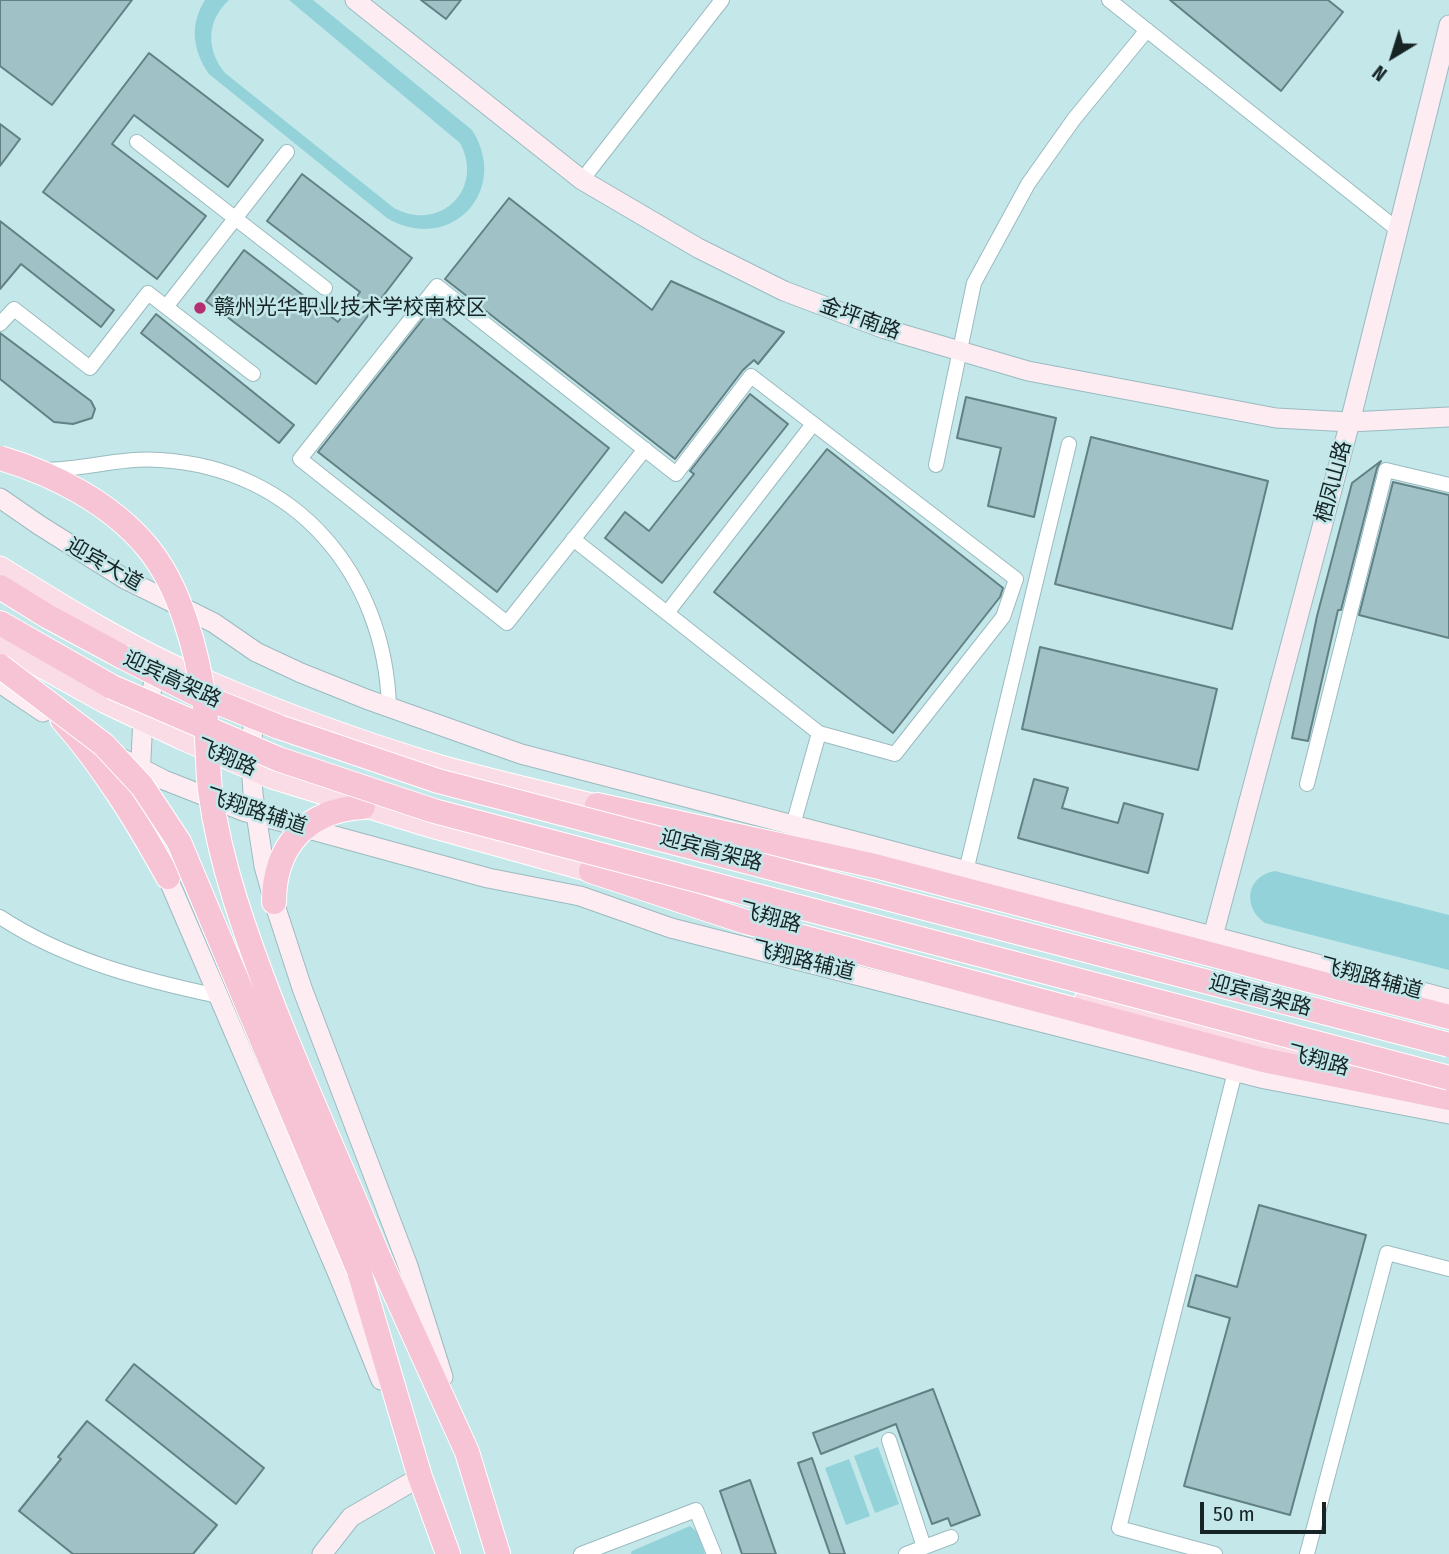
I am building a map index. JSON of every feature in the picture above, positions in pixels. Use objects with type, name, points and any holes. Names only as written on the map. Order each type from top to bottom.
[{"type":"highway","points":[[0,458],[67,485],[112,513],[149,548],[176,596],[193,643],[204,701],[210,789],[234,897],[369,1264],[420,1477],[448,1554]]},
{"type":"highway","name":"迎宾高架路","points":[[0,587],[47,617],[192,692],[279,727],[438,781],[1449,1045]]},
{"type":"highway","name":"迎宾高架路","points":[[0,623],[112,687],[188,721],[278,759],[434,811],[1449,1078]]},
{"type":"highway","points":[[0,656],[72,731],[122,798],[168,877]]},
{"type":"highway","points":[[0,666],[104,746],[142,786],[179,842],[369,1264],[467,1452],[498,1554]]},
{"type":"highway","points":[[597,805],[875,866],[1449,1017]]},
{"type":"highway","points":[[274,902],[276,873],[281,859],[288,846],[304,828],[334,811],[363,807]]},
{"type":"highway","points":[[591,872],[747,922],[1264,1060],[1449,1096]]},
{"type":"main road","points":[[0,567],[54,601],[204,680],[313,722],[441,766],[1449,1030]]},
{"type":"main road","name":"飞翔路","points":[[0,644],[104,702],[272,778],[363,807],[591,872],[1449,1096]]},
{"type":"street","name":"金坪南路","points":[[355,0],[582,180],[698,248],[785,291],[885,329],[1028,371],[1249,413],[1276,418],[1350,422],[1449,417]]},
{"type":"street","points":[[582,180],[722,0]]},
{"type":"street","points":[[1109,0],[1398,230]]},
{"type":"street","name":"栖凤山路","points":[[1213,936],[1350,422],[1449,26]]},
{"type":"street","points":[[936,465],[974,283],[1028,184],[1074,119],[1147,30]]},
{"type":"street","points":[[137,142],[325,288]]},
{"type":"street","points":[[166,307],[287,152]]},
{"type":"street","points":[[573,540],[819,733],[895,754],[1003,617],[1016,579],[751,376],[676,474],[645,449],[437,286],[300,459],[507,623],[645,449]]},
{"type":"street","points":[[0,324],[14,309],[90,368],[148,293],[253,374]]},
{"type":"street","points":[[667,613],[813,424]]},
{"type":"street","points":[[966,871],[1069,444]]},
{"type":"street","points":[[0,468],[58,470],[110,462],[160,460],[210,468],[257,486],[317,530],[341,558],[361,589],[379,634],[388,682],[389,707]]},
{"type":"street","points":[[1307,784],[1386,470],[1449,485]]},
{"type":"street","name":"迎宾大道","points":[[0,498],[125,579],[214,623]]},
{"type":"street","name":"飞翔路辅道","points":[[214,623],[256,652],[301,673],[522,754],[1449,999]]},
{"type":"street","points":[[161,659],[153,678],[143,720],[139,768],[149,832],[338,1274],[420,1477],[351,1517],[322,1554]]},
{"type":"street","points":[[0,683],[72,731],[139,768]]},
{"type":"street","points":[[254,699],[252,769],[256,814],[264,866],[274,902],[302,988],[408,1266],[467,1452]]},
{"type":"street","points":[[793,825],[819,733]]},
{"type":"street","name":"飞翔路辅道","points":[[139,768],[256,814],[488,878],[580,897],[671,928],[1235,1072],[1449,1114]]},
{"type":"street","points":[[0,917],[45,943],[87,960],[130,975],[218,996]]},
{"type":"street","points":[[1214,1554],[1119,1528],[1235,1072]]},
{"type":"street","points":[[1307,1554],[1387,1253],[1449,1269]]},
{"type":"street","points":[[889,1440],[924,1547]]},
{"type":"street","points":[[581,1554],[610,1549],[696,1510],[714,1554]]},
{"type":"street","points":[[906,1554],[951,1537]]},
{"type":"shaded area","points":[[205,0],[229,0],[216,17],[211,36],[214,55],[225,73],[394,208],[411,214],[427,215],[442,211],[454,202],[467,176],[466,160],[460,143],[289,0],[313,0],[472,130],[482,153],[484,175],[479,194],[468,211],[452,223],[432,228],[410,227],[387,218],[209,74],[199,56],[195,38],[197,19]]},
{"type":"shaded area","points":[[1275,871],[1449,915],[1449,970],[1265,923],[1253,909],[1250,893],[1258,879]]},
{"type":"shaded area","points":[[878,1447],[899,1504],[875,1513],[854,1456]]},
{"type":"shaded area","points":[[849,1459],[870,1516],[846,1525],[825,1468]]},
{"type":"shaded area","points":[[690,1526],[697,1532],[705,1554],[631,1554],[632,1551]]},
{"type":"building","points":[[0,0],[132,0],[52,105],[0,66]]},
{"type":"building","points":[[421,0],[461,0],[446,19]]},
{"type":"building","points":[[1170,0],[1328,0],[1343,12],[1281,91]]},
{"type":"building","points":[[149,53],[263,140],[228,187],[134,115],[112,144],[206,216],[157,279],[43,192]]},
{"type":"building","points":[[0,124],[20,139],[0,166]]},
{"type":"building","points":[[302,174],[412,258],[316,384],[206,301],[244,250],[338,322],[360,292],[267,221]]},
{"type":"building","points":[[509,198],[652,310],[671,281],[784,332],[758,364],[754,360],[743,370],[675,459],[445,279]]},
{"type":"building","points":[[0,221],[114,310],[101,327],[21,264],[0,289]]},
{"type":"building","points":[[431,309],[609,448],[497,592],[318,452]]},
{"type":"building","points":[[156,314],[294,425],[279,443],[141,333]]},
{"type":"building","points":[[0,333],[91,401],[95,409],[92,418],[73,424],[54,422],[0,379]]},
{"type":"building","points":[[750,394],[788,424],[662,583],[605,538],[625,512],[649,531],[694,474],[690,471]]},
{"type":"building","points":[[966,397],[1056,418],[1034,517],[988,506],[1001,448],[957,438]]},
{"type":"building","points":[[1091,437],[1268,481],[1232,629],[1055,584]]},
{"type":"building","points":[[827,449],[1003,588],[1000,597],[893,733],[714,592]]},
{"type":"building","points":[[1381,461],[1341,610],[1338,610],[1308,741],[1292,738],[1317,616],[1352,483]]},
{"type":"building","points":[[1393,482],[1449,495],[1449,638],[1359,615]]},
{"type":"building","points":[[1040,647],[1217,689],[1198,770],[1022,729]]},
{"type":"building","points":[[1034,779],[1068,788],[1062,808],[1118,823],[1124,803],[1163,814],[1148,873],[1018,838]]},
{"type":"building","points":[[1259,1205],[1366,1235],[1290,1515],[1184,1486],[1230,1318],[1188,1306],[1196,1275],[1237,1287]]},
{"type":"building","points":[[134,1364],[264,1468],[236,1504],[106,1400]]},
{"type":"building","points":[[933,1389],[980,1515],[951,1526],[948,1518],[932,1524],[896,1424],[821,1454],[813,1433]]},
{"type":"building","points":[[87,1421],[217,1525],[193,1554],[73,1554],[19,1511],[61,1459],[58,1457]]},
{"type":"building","points":[[812,1458],[845,1554],[830,1554],[798,1463]]},
{"type":"building","points":[[750,1480],[776,1554],[742,1554],[720,1491]]},
{"type":"place","name":"赣州光华职业技术学校南校区","points":[[200,308]]}]
